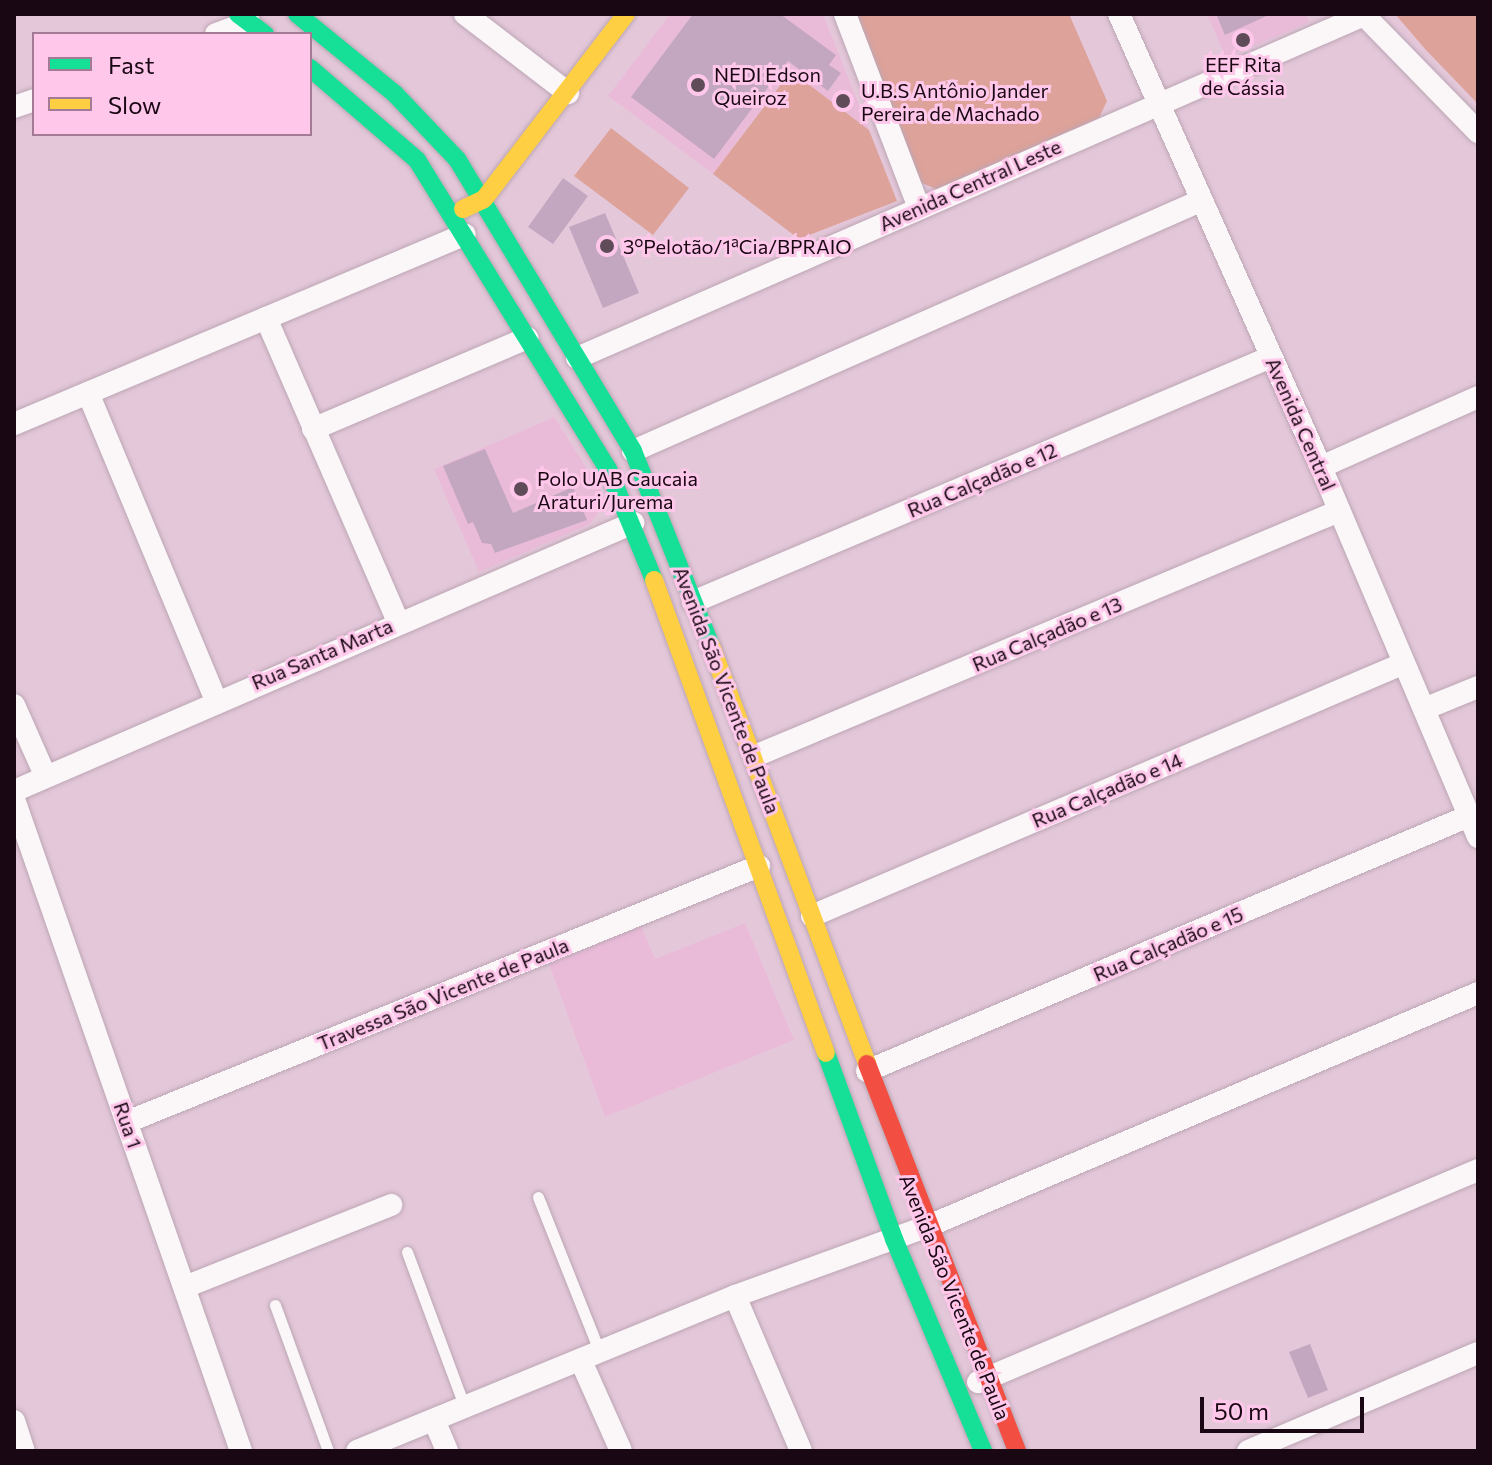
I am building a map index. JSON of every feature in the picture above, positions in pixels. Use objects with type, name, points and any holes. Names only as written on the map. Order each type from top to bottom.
[{"type":"main road","points":[[460,224],[484,199],[568,93],[626,14]]},
{"type":"main road","name":"Avenida São Vicente de Paula","points":[[307,17],[432,129],[484,199],[633,451],[755,756],[926,1227],[990,1378],[1017,1451]]},
{"type":"main road","name":"Avenida São Vicente de Paula","points":[[312,70],[385,128],[417,160],[460,224],[608,469],[633,523],[894,1239],[983,1451]]},
{"type":"street","points":[[465,14],[568,93]]},
{"type":"street","points":[[845,14],[919,208]]},
{"type":"street","name":"Avenida Central","points":[[1119,14],[1321,467],[1473,826]]},
{"type":"street","points":[[1363,15],[1478,132]]},
{"type":"street","name":"Avenida Central Leste","points":[[577,358],[1363,15]]},
{"type":"street","points":[[222,32],[251,23]]},
{"type":"street","points":[[633,451],[1200,201]]},
{"type":"street","points":[[14,424],[266,318],[460,224]]},
{"type":"street","points":[[266,318],[398,621]]},
{"type":"street","points":[[313,429],[527,338]]},
{"type":"street","name":"Rua Calçadão e 12","points":[[693,602],[1271,357]]},
{"type":"street","points":[[88,393],[216,700]]},
{"type":"street","points":[[1321,467],[1478,397]]},
{"type":"street","name":"Rua Calçadão e 13","points":[[755,756],[1339,511]]},
{"type":"street","name":"Rua Santa Marta","points":[[14,791],[398,621],[633,523]]},
{"type":"street","name":"Rua Calçadão e 14","points":[[812,916],[1402,664]]},
{"type":"street","points":[[1424,709],[1478,687]]},
{"type":"street","points":[[14,705],[45,775]]},
{"type":"street","name":"Rua 1","points":[[14,799],[241,1451]]},
{"type":"street","name":"Rua Calçadão e 15","points":[[867,1071],[1473,826]]},
{"type":"street","name":"Travessa São Vicente de Paula","points":[[127,1122],[759,866]]},
{"type":"street","points":[[357,1451],[735,1296],[926,1227],[1478,993]]},
{"type":"street","points":[[959,1391],[1478,1170]]},
{"type":"street","points":[[185,1287],[391,1205]]},
{"type":"street","points":[[735,1296],[801,1451]]},
{"type":"street","points":[[1248,1451],[1478,1353]]},
{"type":"street","points":[[590,1357],[621,1451]]},
{"type":"street","points":[[434,1420],[447,1451]]},
{"type":"street","points":[[14,1421],[24,1451]]},
{"type":"lane","points":[[538,1197],[590,1357]]},
{"type":"lane","points":[[407,1252],[465,1408]]},
{"type":"lane","points":[[275,1305],[328,1451]]},
{"type":"shaded area","name":"NEDI Edson Queiroz","points":[[670,14],[823,14],[869,130],[790,71],[713,174],[608,96]]},
{"type":"shaded area","points":[[856,14],[1069,14],[1107,101],[1099,118],[938,190],[920,182]]},
{"type":"shaded area","name":"EEF Rita de Cássia","points":[[1207,14],[1305,14],[1309,22],[1226,58]]},
{"type":"shaded area","points":[[1395,14],[1478,14],[1478,104],[1426,50]]},
{"type":"shaded area","points":[[791,71],[869,130],[897,201],[799,239],[713,174]]},
{"type":"shaded area","points":[[611,128],[689,188],[653,235],[574,176]]},
{"type":"shaded area","name":"Polo UAB Caucaia Araturi/Jurema","points":[[554,417],[607,500],[590,524],[479,572],[434,469]]},
{"type":"shaded area","points":[[745,923],[794,1040],[605,1117],[549,964],[641,926],[655,959]]},
{"type":"building","name":"NEDI Edson Queiroz","points":[[693,14],[780,14],[836,55],[829,65],[841,73],[828,91],[788,61],[714,159],[631,97]]},
{"type":"building","points":[[1216,14],[1271,14],[1225,35]]},
{"type":"building","points":[[563,178],[588,196],[553,244],[528,227]]},
{"type":"building","points":[[605,213],[639,293],[603,308],[569,227]]},
{"type":"building","points":[[485,449],[513,513],[573,487],[587,520],[495,553],[491,544],[482,543],[473,522],[468,524],[443,466]]},
{"type":"building","points":[[1310,1344],[1328,1390],[1308,1398],[1289,1352]]},
{"type":"traffic: fast","points":[[238,14],[262,32]]},
{"type":"traffic: fast","points":[[297,14],[395,94],[457,159],[633,451],[711,646]]},
{"type":"traffic: fast","points":[[312,70],[417,160],[608,469],[654,580]]},
{"type":"traffic: fast","points":[[826,1053],[894,1239],[983,1451]]},
{"type":"traffic: slow","points":[[463,209],[484,199],[626,14]]},
{"type":"traffic: slow","points":[[654,580],[826,1053]]},
{"type":"traffic: slow","points":[[711,646],[867,1064]]},
{"type":"traffic: jam","points":[[867,1064],[1017,1451]]},
{"type":"place","name":"EEF Rita de Cássia","points":[[1243,40]]},
{"type":"place","name":"NEDI Edson Queiroz","points":[[698,85]]},
{"type":"place","name":"U.B.S Antônio Jander Pereira de Machado","points":[[843,101]]},
{"type":"place","name":"3ºPelotão/1ªCia/BPRAIO","points":[[607,246]]},
{"type":"place","name":"Polo UAB Caucaia Araturi/Jurema","points":[[521,489]]}]
